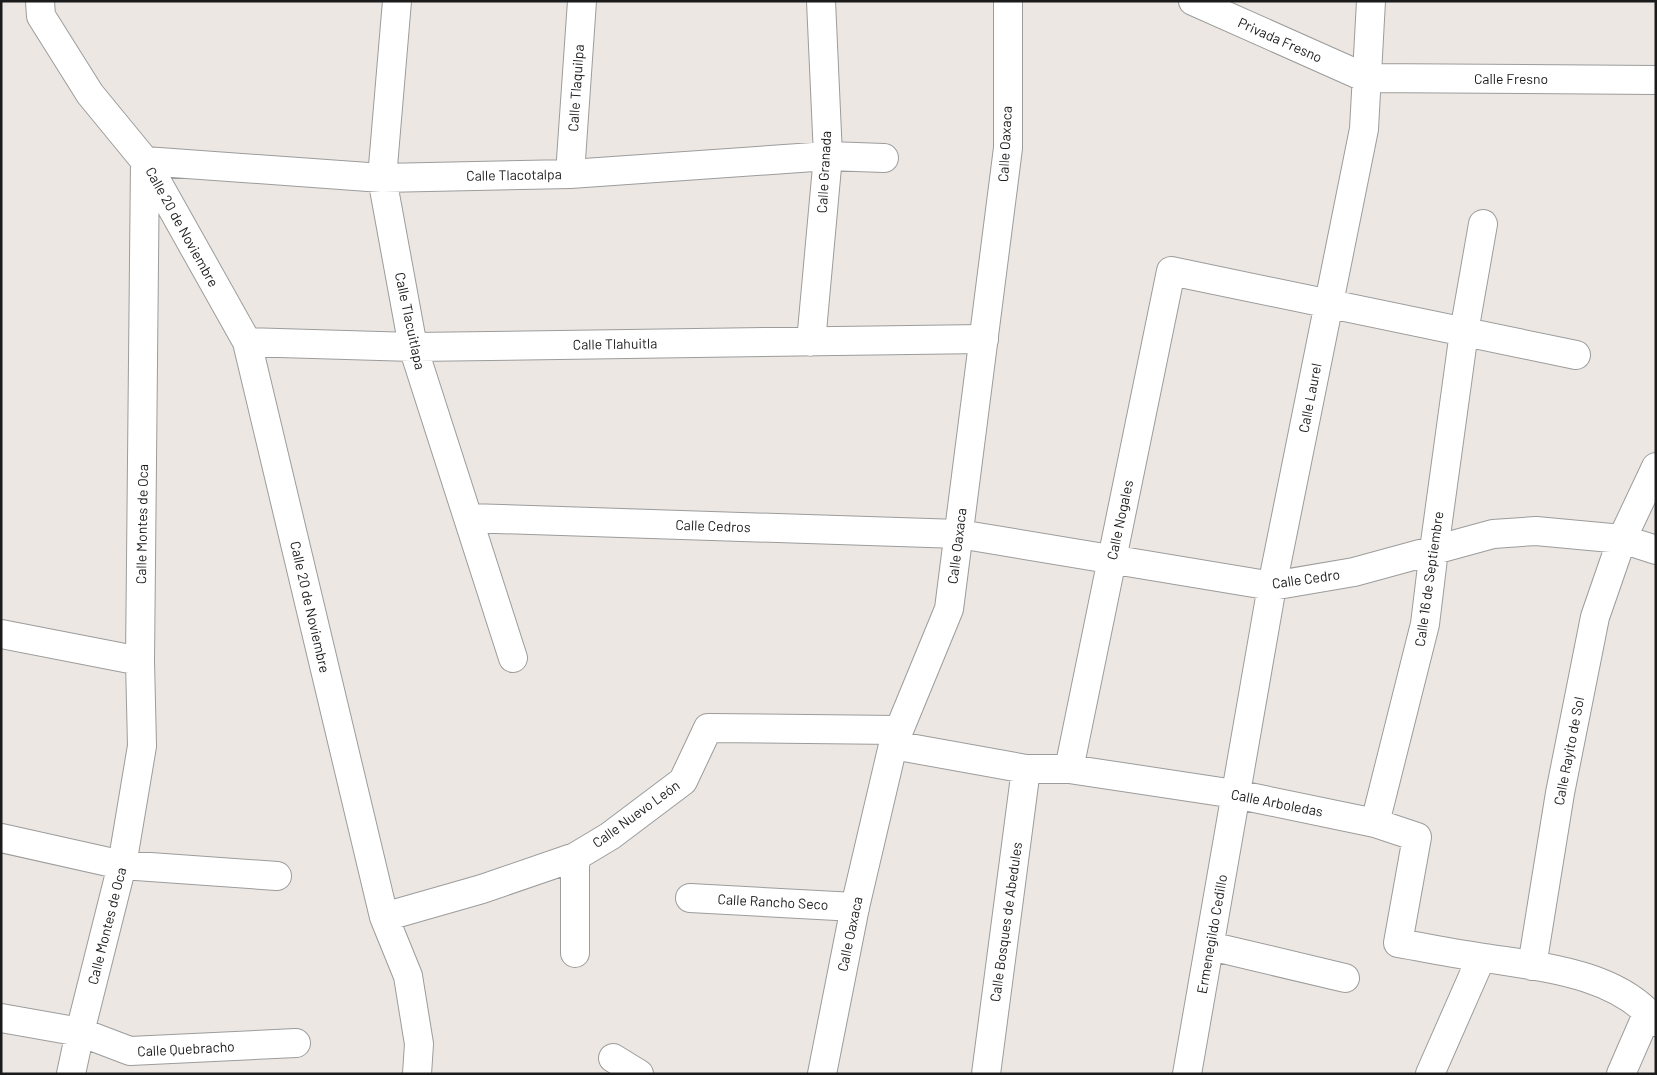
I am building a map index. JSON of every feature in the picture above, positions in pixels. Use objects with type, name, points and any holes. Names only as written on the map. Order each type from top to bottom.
[{"type":"street","points":[[40,1],[41,16],[90,94],[145,161]]},
{"type":"street","name":"Calle Tlacuitlapa","points":[[397,1],[382,178],[413,347],[513,658]]},
{"type":"street","name":"Calle Tlaquilpa","points":[[570,174],[582,1]]},
{"type":"street","name":"Calle Granada","points":[[811,342],[828,156],[821,1]]},
{"type":"street","name":"Calle Oaxaca","points":[[822,1074],[855,907],[895,737],[949,609],[1008,148],[1008,1]]},
{"type":"street","name":"Privada Fresno","points":[[1193,1],[1366,78]]},
{"type":"street","name":"Calle Laurel","points":[[1235,794],[1272,586],[1364,129],[1372,1]]},
{"type":"street","name":"Calle Fresno","points":[[1366,78],[1656,80]]},
{"type":"street","name":"Calle Tlacotalpa","points":[[145,161],[382,178],[570,174],[828,156],[884,158]]},
{"type":"street","name":"Calle 20 de Noviembre","points":[[145,161],[247,342],[384,917],[408,976],[418,1044],[417,1074]]},
{"type":"street","name":"Calle Montes de Oca","points":[[71,1074],[122,865],[142,746],[140,661],[145,161]]},
{"type":"street","name":"Calle 16 de Septiembre","points":[[1375,823],[1425,624],[1464,332],[1483,224]]},
{"type":"street","name":"Calle Nogales","points":[[1069,770],[1171,271],[1329,304]]},
{"type":"street","points":[[1329,304],[1576,355]]},
{"type":"street","name":"Calle Tlahuitla","points":[[247,342],[413,347],[984,339]]},
{"type":"street","name":"Calle Rayito de Sol","points":[[1532,966],[1560,792],[1595,617],[1622,539],[1656,467]]},
{"type":"street","name":"Calle Cedros","points":[[468,518],[959,534]]},
{"type":"street","name":"Calle Cedro","points":[[959,534],[1272,586],[1354,572],[1494,534],[1536,531],[1622,539],[1656,550]]},
{"type":"street","points":[[1,634],[140,661]]},
{"type":"street","name":"Calle Nuevo León","points":[[384,917],[482,889],[575,857],[610,836],[683,781],[708,728],[895,737]]},
{"type":"street","name":"Calle Arboledas","points":[[895,737],[1026,770],[1069,770],[1235,794],[1375,823],[1417,837],[1398,943],[1532,966]]},
{"type":"street","name":"Calle Bosques de Abedules","points":[[986,1074],[1026,770]]},
{"type":"street","name":"Ermenegildo Cedillo","points":[[1187,1074],[1235,794]]},
{"type":"street","points":[[1,838],[122,865],[277,876]]},
{"type":"street","points":[[575,857],[575,953]]},
{"type":"street","name":"Calle Rancho Seco","points":[[690,898],[855,907]]},
{"type":"street","points":[[1210,946],[1345,978]]},
{"type":"street","points":[[1430,1074],[1481,958]]},
{"type":"street","points":[[1532,966],[1576,975],[1617,990],[1652,1017],[1621,1074]]},
{"type":"street","name":"Calle Quebracho","points":[[1,1018],[80,1032],[130,1051],[296,1044]]},
{"type":"street","points":[[613,1058],[639,1074]]}]
